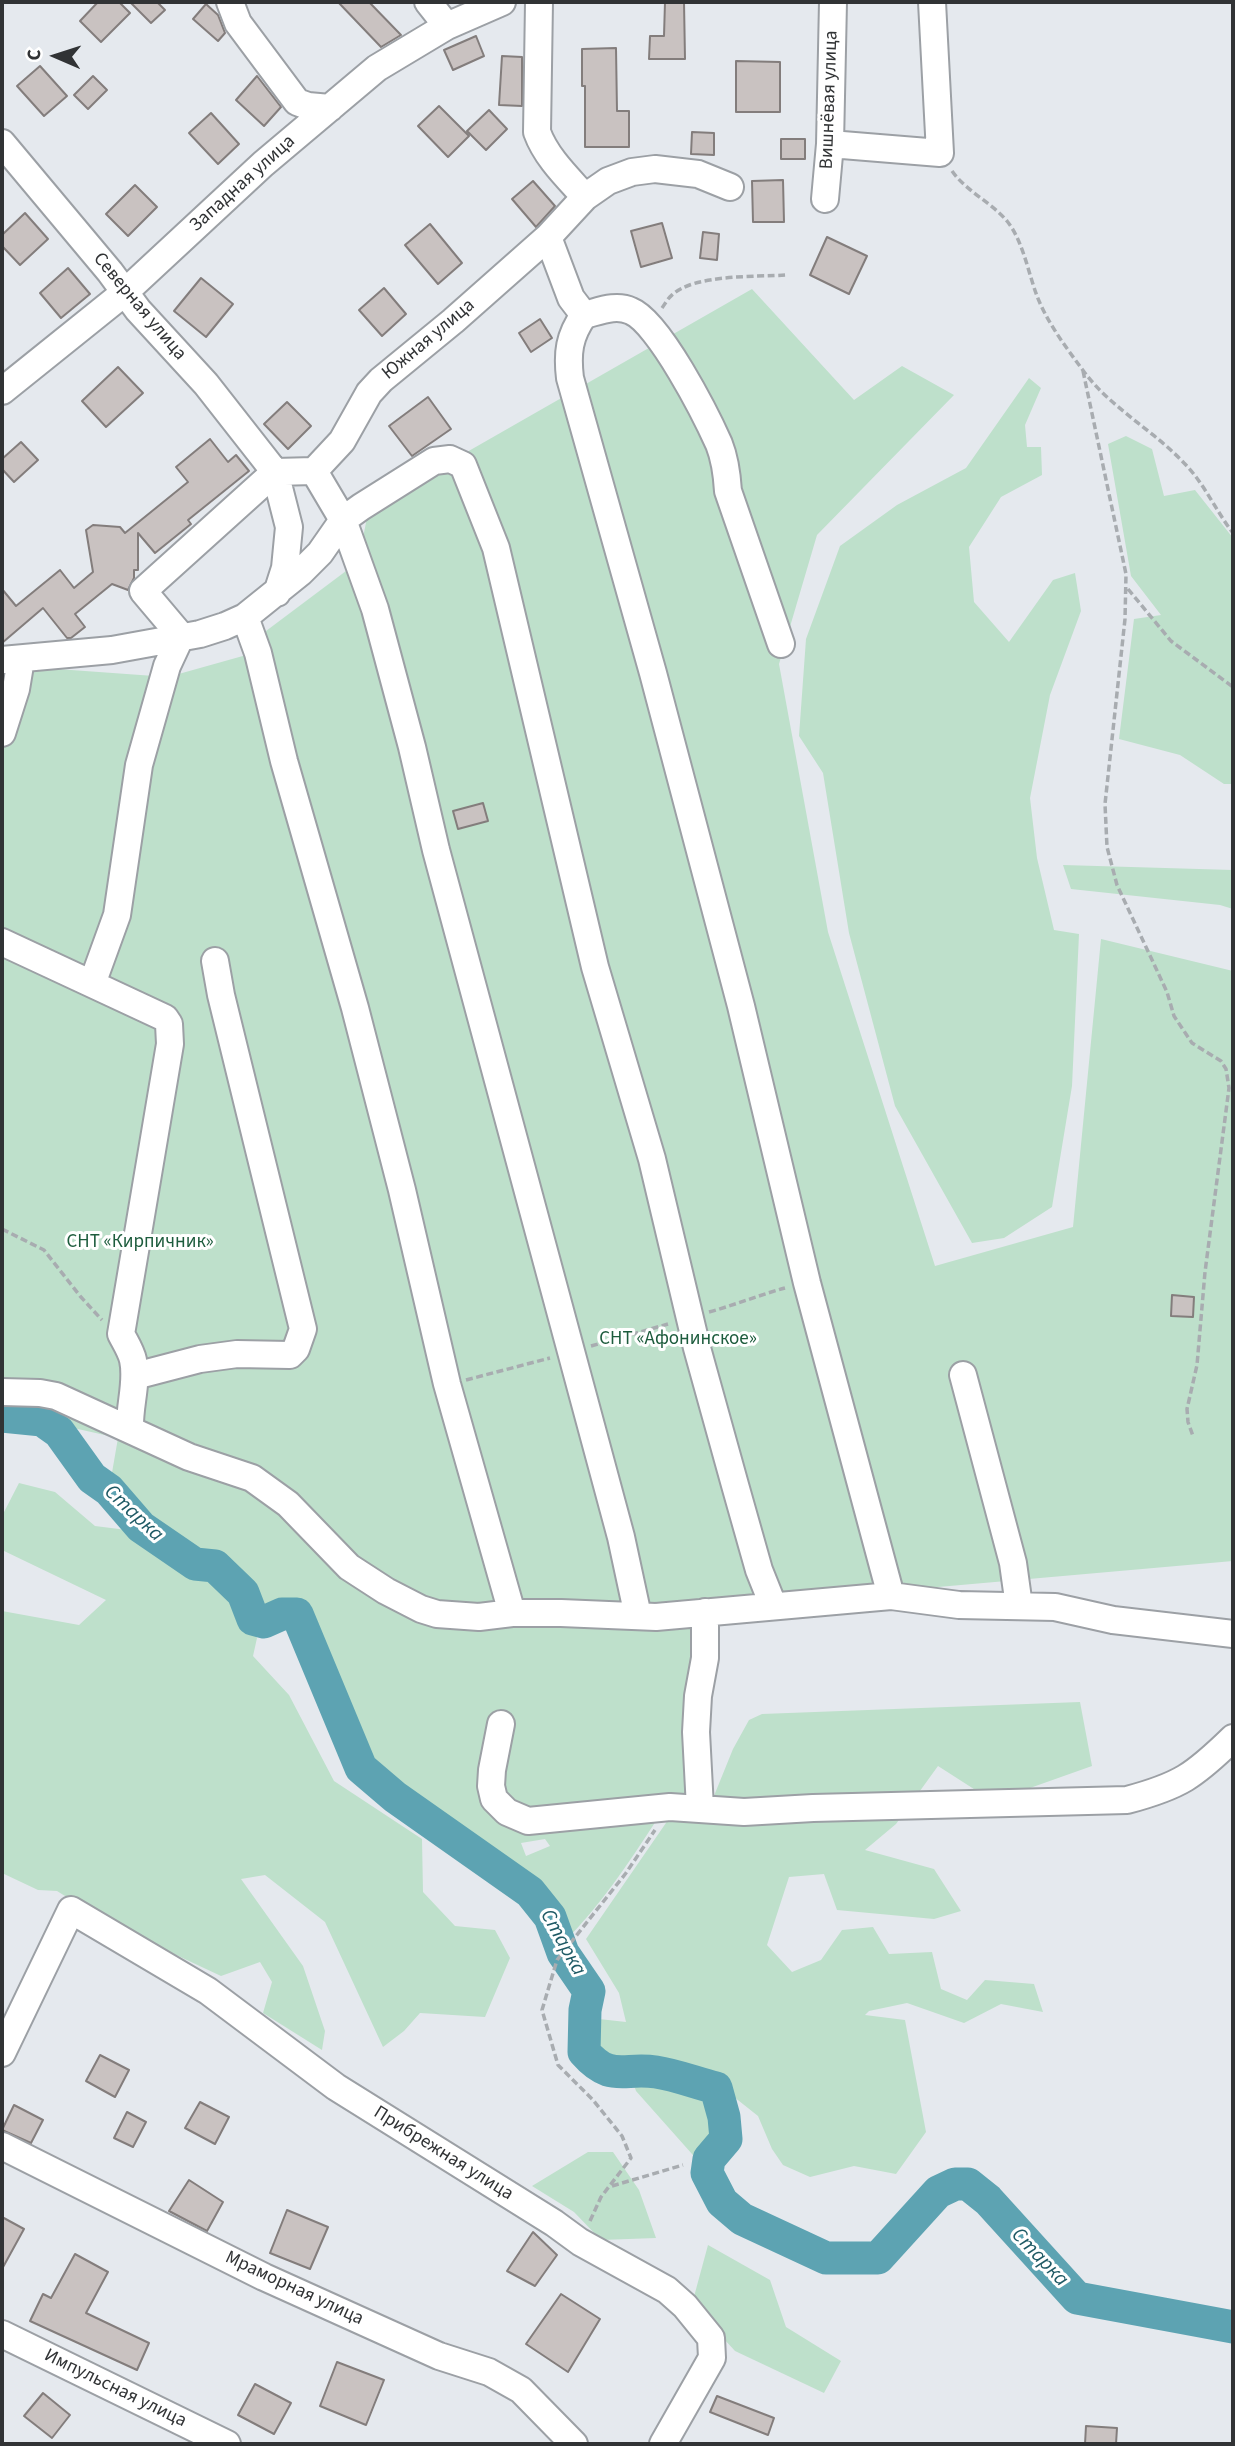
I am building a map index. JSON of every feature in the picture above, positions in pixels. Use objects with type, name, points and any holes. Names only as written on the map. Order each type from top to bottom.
[{"type":"street","points":[[230,2],[238,23],[297,102],[330,108]]},
{"type":"street","points":[[428,2],[447,26]]},
{"type":"street","name":"Западная улица","points":[[2,391],[124,293],[263,164],[377,68],[447,26],[502,2]]},
{"type":"street","points":[[539,2],[537,132],[541,144],[585,197]]},
{"type":"street","name":"Вишнёвая улица","points":[[825,199],[830,144],[833,2]]},
{"type":"street","points":[[830,144],[940,153],[932,2]]},
{"type":"street","name":"Северная улица","points":[[2,143],[110,272],[124,293],[206,384],[275,472]]},
{"type":"street","name":"Южная улица","points":[[314,471],[342,441],[369,393],[381,380],[548,237],[585,197],[608,181],[632,172],[655,169],[698,174],[730,187]]},
{"type":"street","points":[[548,237],[571,298],[584,315]]},
{"type":"street","points":[[781,645],[728,491],[727,472],[719,445],[684,376],[641,317],[621,308],[609,308],[584,315],[574,330],[569,346],[570,378],[741,1006],[807,1283],[891,1596]]},
{"type":"street","points":[[2,733],[16,689],[11,660],[112,650],[212,630],[245,617],[320,553],[343,520],[434,461],[450,459],[463,465],[496,548],[596,967],[652,1159],[690,1318],[756,1558],[773,1605]]},
{"type":"street","points":[[181,636],[144,591],[275,472],[314,471],[343,520],[375,609],[436,850],[621,1536],[638,1616]]},
{"type":"street","points":[[275,472],[289,527],[285,568],[276,593]]},
{"type":"street","points":[[245,617],[258,653],[284,761],[355,1007],[402,1190],[447,1384],[512,1614]]},
{"type":"street","points":[[92,984],[117,915],[139,765],[167,666],[181,636]]},
{"type":"street","points":[[2,942],[165,1018],[169,1024],[170,1044],[121,1334],[133,1357],[135,1376],[129,1409],[130,1429]]},
{"type":"street","points":[[135,1376],[212,1357],[237,1354],[290,1355],[296,1349],[303,1329],[215,961]]},
{"type":"street","points":[[963,1375],[1013,1563],[1019,1606]]},
{"type":"street","points":[[2,1392],[32,1392],[56,1396],[188,1457],[252,1478],[288,1504],[349,1567],[386,1591],[437,1614],[479,1618],[512,1614],[656,1617],[891,1596],[959,1605],[1055,1607],[1113,1620],[1233,1634]]},
{"type":"street","points":[[700,1808],[696,1732],[698,1696],[705,1658],[705,1612]]},
{"type":"street","points":[[501,1724],[492,1770],[494,1799],[517,1818],[540,1822],[670,1807],[744,1812],[1127,1800],[1175,1785],[1196,1773],[1233,1738]]},
{"type":"street","name":"Прибрежная улица","points":[[2,2053],[71,1910],[208,1991],[336,2087],[580,2242],[667,2290],[685,2305],[711,2338],[712,2358],[663,2444]]},
{"type":"street","name":"Мраморная улица","points":[[2,2146],[264,2277],[439,2356],[489,2372],[521,2390],[574,2444]]},
{"type":"street","name":"Импульсная улица","points":[[2,2334],[228,2444]]},
{"type":"path","points":[[940,153],[956,176],[1009,223],[1038,299],[1083,371],[1107,398],[1188,466],[1233,533]]},
{"type":"path","points":[[648,326],[673,294],[690,286],[735,276],[786,275]]},
{"type":"path","points":[[1083,371],[1124,559],[1127,588],[1105,804],[1107,847],[1117,885],[1167,992],[1181,1030],[1192,1043],[1221,1060],[1229,1076],[1230,1088],[1206,1272],[1198,1366],[1187,1409],[1188,1422],[1194,1436]]},
{"type":"path","points":[[1127,588],[1171,641],[1233,687]]},
{"type":"path","points":[[2,1229],[44,1250],[80,1296],[103,1321],[121,1334]]},
{"type":"path","points":[[447,1384],[572,1352],[807,1283]]},
{"type":"path","points":[[580,2242],[601,2197],[631,2158],[622,2136],[593,2100],[558,2065],[542,2011],[557,1960],[626,1873],[670,1807]]},
{"type":"path","points":[[610,2186],[683,2165]]},
{"type":"green space","points":[[752,289],[854,400],[902,366],[954,395],[817,535],[779,664],[828,932],[935,1266],[1073,1227],[1101,939],[1233,971],[1233,1561],[700,1608],[705,1818],[733,1749],[749,1720],[762,1714],[1080,1702],[1092,1766],[1030,1788],[977,1791],[938,1766],[896,1824],[865,1850],[934,1869],[961,1911],[934,1919],[837,1910],[824,1874],[789,1877],[767,1945],[792,1972],[821,1960],[842,1930],[873,1927],[889,1954],[932,1952],[941,1989],[967,2000],[985,1980],[1034,1984],[1043,2012],[1001,2004],[964,2023],[907,2003],[869,2011],[865,2015],[905,2020],[926,2132],[896,2174],[854,2166],[810,2177],[783,2165],[772,2149],[758,2116],[719,2085],[648,2063],[615,2069],[599,2064],[589,2052],[590,2018],[626,2022],[619,1993],[586,1939],[668,1820],[656,1821],[602,1899],[564,1942],[553,1914],[538,1888],[486,1854],[486,1851],[476,1853],[395,1797],[361,1768],[297,1614],[282,1614],[264,1622],[253,1619],[243,1593],[215,1567],[195,1564],[141,1527],[109,1490],[118,1438],[2,1412],[2,665],[168,677],[257,652],[266,631],[358,562],[369,508]],"holes":[[[545,1839],[550,1846],[526,1856],[521,1843]]]},
{"type":"green space","points":[[1029,378],[1041,388],[1025,425],[1027,447],[1041,447],[1042,475],[1001,497],[969,547],[974,602],[1009,642],[1053,580],[1075,573],[1081,611],[1050,695],[1030,798],[1037,858],[1054,930],[1079,934],[1072,1086],[1052,1207],[1004,1238],[972,1243],[895,1106],[849,933],[823,773],[799,736],[806,639],[840,546],[897,505],[966,468]]},
{"type":"green space","points":[[1126,436],[1152,449],[1164,496],[1195,490],[1233,538],[1233,784],[1224,784],[1180,755],[1119,739],[1134,619],[1161,615],[1131,576],[1108,444]]},
{"type":"green space","points":[[1063,865],[1233,870],[1233,909],[1220,905],[1071,889]]},
{"type":"green space","points":[[19,1483],[55,1492],[95,1526],[127,1530],[192,1575],[208,1573],[234,1600],[257,1638],[253,1656],[289,1695],[334,1781],[422,1839],[423,1892],[455,1926],[495,1930],[510,1958],[485,2017],[420,2013],[404,2031],[383,2047],[325,1922],[265,1875],[241,1879],[303,1966],[325,2031],[322,2050],[263,2013],[272,1982],[260,1962],[221,1976],[110,1924],[57,1891],[38,1890],[2,1873],[2,1611],[79,1625],[106,1600],[2,1550],[2,1516]]},
{"type":"green space","points":[[655,2074],[714,2090],[722,2120],[723,2140],[700,2163],[636,2091],[632,2079]]},
{"type":"green space","points":[[588,2152],[613,2152],[639,2190],[656,2238],[601,2240],[574,2212],[532,2186]]},
{"type":"green space","points":[[708,2245],[770,2280],[786,2327],[841,2361],[824,2393],[735,2351],[692,2304]]},
{"type":"building","points":[[98,2],[119,2],[130,13],[101,42],[80,21]]},
{"type":"building","points":[[130,2],[157,2],[165,10],[151,23]]},
{"type":"building","points":[[338,2],[369,2],[401,35],[381,47]]},
{"type":"building","points":[[665,2],[684,2],[685,59],[649,59],[650,36],[664,36]]},
{"type":"building","points":[[206,4],[218,15],[225,33],[218,41],[193,19]]},
{"type":"building","points":[[476,36],[484,56],[453,70],[444,50]]},
{"type":"building","points":[[616,48],[617,111],[629,111],[629,147],[585,147],[582,49]]},
{"type":"building","points":[[502,56],[522,57],[522,106],[499,105]]},
{"type":"building","points":[[736,61],[780,62],[780,112],[736,112]]},
{"type":"building","points":[[40,66],[67,96],[44,116],[17,86]]},
{"type":"building","points":[[93,76],[107,90],[88,109],[74,95]]},
{"type":"building","points":[[257,76],[281,107],[264,126],[236,100]]},
{"type":"building","points":[[439,106],[469,136],[448,157],[418,126]]},
{"type":"building","points":[[489,110],[507,129],[486,150],[467,131]]},
{"type":"building","points":[[211,113],[239,144],[218,164],[189,133]]},
{"type":"building","points":[[692,132],[714,133],[714,155],[691,154]]},
{"type":"building","points":[[781,139],[805,139],[805,159],[781,159]]},
{"type":"building","points":[[783,180],[784,222],[753,222],[752,181]]},
{"type":"building","points":[[533,181],[555,206],[536,227],[512,199]]},
{"type":"building","points":[[135,185],[157,207],[128,236],[106,214]]},
{"type":"building","points":[[25,213],[48,239],[20,265],[2,246],[2,235]]},
{"type":"building","points":[[662,223],[672,258],[641,267],[631,231]]},
{"type":"building","points":[[430,224],[462,263],[438,284],[405,245]]},
{"type":"building","points":[[703,232],[719,234],[717,260],[700,258]]},
{"type":"building","points":[[827,237],[867,256],[849,294],[810,275]]},
{"type":"building","points":[[68,268],[90,294],[61,318],[40,293]]},
{"type":"building","points":[[201,278],[233,304],[206,337],[174,311]]},
{"type":"building","points":[[384,288],[406,314],[382,336],[359,310]]},
{"type":"building","points":[[540,319],[552,338],[531,352],[519,333]]},
{"type":"building","points":[[118,367],[143,393],[106,427],[82,401]]},
{"type":"building","points":[[428,397],[451,429],[412,456],[389,426]]},
{"type":"building","points":[[287,402],[311,426],[288,449],[264,424]]},
{"type":"building","points":[[210,439],[228,462],[236,455],[249,471],[188,520],[191,524],[155,553],[138,533],[138,570],[134,570],[134,578],[128,590],[112,584],[75,614],[85,627],[71,638],[67,638],[43,608],[2,643],[2,589],[16,606],[60,570],[74,588],[93,572],[86,530],[93,525],[120,527],[125,533],[188,482],[176,467]]},
{"type":"building","points":[[21,442],[38,460],[14,482],[2,469],[2,459]]},
{"type":"building","points":[[483,803],[488,821],[458,829],[453,811]]},
{"type":"building","points":[[1172,1295],[1194,1297],[1193,1317],[1171,1316]]},
{"type":"building","points":[[100,2055],[129,2070],[115,2097],[86,2081]]},
{"type":"building","points":[[200,2102],[229,2117],[215,2144],[185,2128]]},
{"type":"building","points":[[14,2105],[43,2120],[31,2143],[2,2130]]},
{"type":"building","points":[[127,2112],[146,2122],[133,2147],[114,2138]]},
{"type":"building","points":[[189,2180],[223,2202],[207,2231],[169,2211]]},
{"type":"building","points":[[287,2210],[328,2227],[310,2269],[270,2253]]},
{"type":"building","points":[[2,2217],[24,2229],[2,2269]]},
{"type":"building","points":[[533,2232],[557,2255],[535,2286],[507,2271]]},
{"type":"building","points":[[75,2254],[108,2272],[86,2313],[149,2343],[137,2370],[30,2321],[43,2294],[51,2298]]},
{"type":"building","points":[[561,2294],[600,2319],[568,2372],[526,2344]]},
{"type":"building","points":[[337,2362],[384,2380],[366,2425],[320,2406]]},
{"type":"building","points":[[255,2384],[291,2403],[274,2434],[238,2415]]},
{"type":"building","points":[[43,2393],[70,2415],[52,2438],[24,2416]]},
{"type":"building","points":[[717,2396],[774,2418],[768,2435],[710,2412]]},
{"type":"building","points":[[1086,2426],[1117,2428],[1116,2444],[1085,2444]]},
{"type":"waterway","name":"Старка","points":[[2,1416],[42,1420],[59,1432],[92,1478],[109,1490],[141,1527],[195,1564],[215,1566],[243,1593],[253,1619],[264,1622],[282,1614],[297,1614],[361,1768],[395,1797],[530,1892],[550,1917],[563,1953],[589,1991],[585,2010],[584,2052],[593,2062],[610,2071],[656,2072],[716,2088],[724,2117],[726,2139],[709,2159],[707,2173],[722,2202],[742,2219],[826,2258],[878,2258],[938,2192],[955,2184],[968,2184],[988,2200],[1077,2298],[1233,2327]]},
{"type":"park label","name":"СНТ «Кирпичник»","points":[[140,1243]]},
{"type":"park label","name":"СНТ «Афонинское»","points":[[678,1340]]}]
